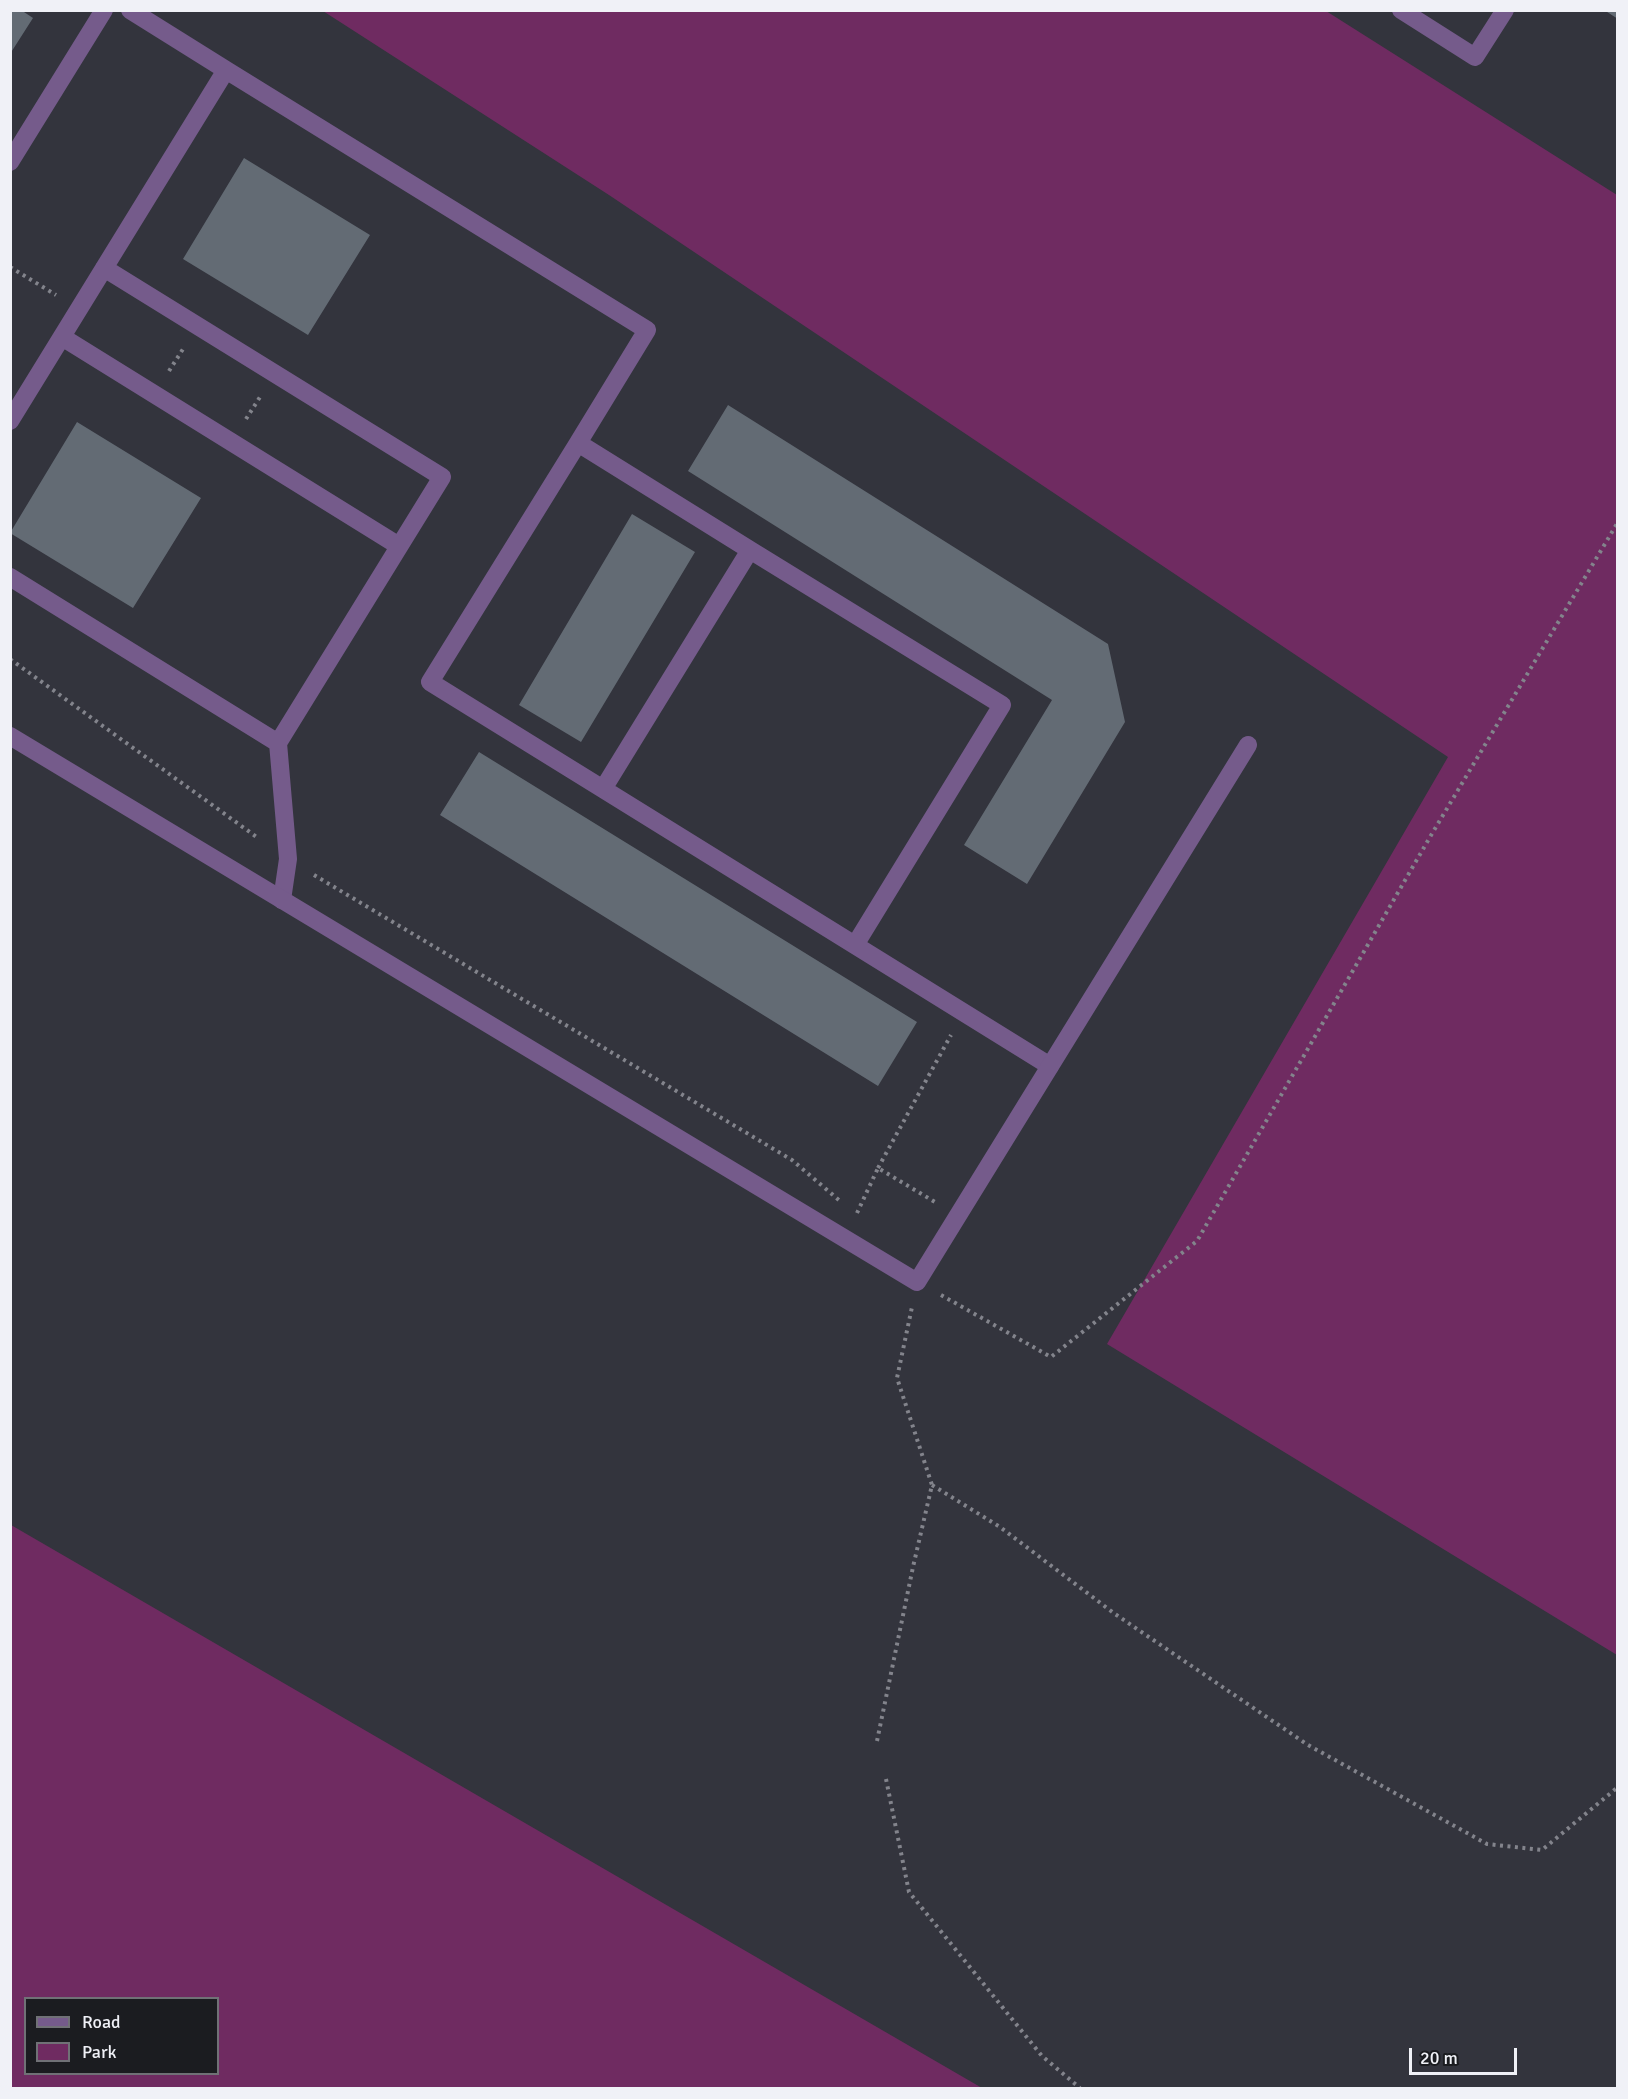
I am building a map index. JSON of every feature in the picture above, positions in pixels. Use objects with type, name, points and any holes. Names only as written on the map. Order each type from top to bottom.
[{"type":"street","points":[[10,162],[104,10]]},
{"type":"street","points":[[130,10],[647,330],[430,682],[1050,1066]]},
{"type":"street","points":[[1401,10],[1475,57],[1505,10]]},
{"type":"street","points":[[10,421],[226,70]]},
{"type":"street","points":[[104,268],[442,477],[278,743],[288,859],[282,900]]},
{"type":"street","points":[[62,337],[399,546]]},
{"type":"street","points":[[578,443],[1002,705],[855,945]]},
{"type":"street","points":[[603,789],[750,550]]},
{"type":"street","points":[[10,577],[278,743]]},
{"type":"street","points":[[10,736],[917,1282],[1248,744]]},
{"type":"path","points":[[10,267],[79,310]]},
{"type":"path","points":[[155,394],[197,325]]},
{"type":"path","points":[[232,442],[274,374]]},
{"type":"path","points":[[878,1741],[932,1485],[897,1378],[917,1282],[1051,1357],[1197,1241],[1430,837],[1617,522]]},
{"type":"path","points":[[10,659],[288,859],[792,1160],[856,1214],[878,1168],[963,1012]]},
{"type":"path","points":[[878,1168],[958,1215]]},
{"type":"path","points":[[932,1485],[1000,1527],[1115,1614],[1308,1746],[1487,1844],[1542,1850],[1617,1786]]},
{"type":"path","points":[[886,1779],[909,1892],[1042,2056],[1080,2088]]},
{"type":"green space","points":[[323,11],[1326,11],[1617,195],[1617,1655],[1107,1344],[1448,757],[609,195]]},
{"type":"green space","points":[[11,1525],[982,2088],[11,2088]]},
{"type":"building","points":[[10,10],[21,10],[33,18],[10,54]]},
{"type":"building","points":[[1604,10],[1618,10],[1618,19]]},
{"type":"building","points":[[244,158],[370,235],[308,335],[183,259]]},
{"type":"building","points":[[728,405],[1108,644],[1125,722],[1027,884],[964,845],[1052,700],[688,471]]},
{"type":"building","points":[[77,422],[201,498],[133,608],[10,533]]},
{"type":"building","points":[[632,514],[695,552],[581,742],[519,705]]},
{"type":"building","points":[[479,752],[917,1022],[878,1086],[440,815]]}]
